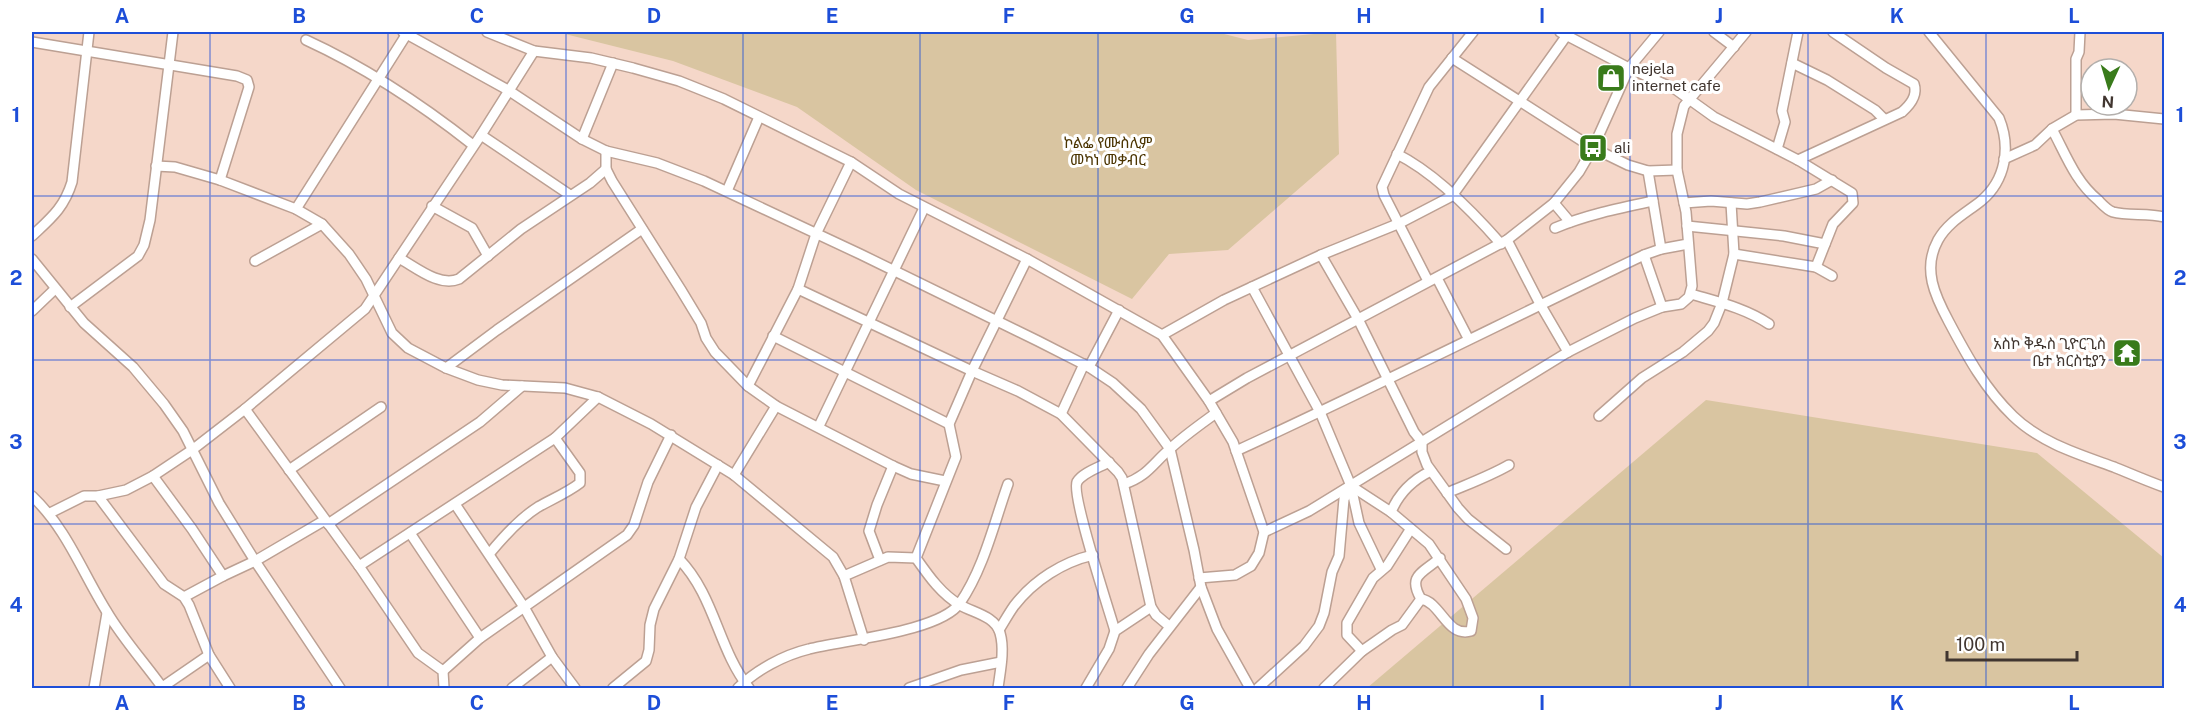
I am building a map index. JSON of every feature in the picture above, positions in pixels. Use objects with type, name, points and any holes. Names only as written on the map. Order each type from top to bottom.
[{"type":"street","points":[[32,236],[58,212],[72,182],[89,32]]},
{"type":"street","points":[[70,307],[142,251],[150,220],[173,32]]},
{"type":"street","points":[[296,209],[406,32],[508,90],[582,139],[606,151],[657,163],[727,191],[1087,365],[1129,396],[1151,421],[1170,449],[1200,583],[1217,629],[1250,688]]},
{"type":"street","points":[[487,32],[534,51],[614,63],[700,89],[851,162],[924,208],[947,217],[1027,259],[1162,335],[1209,401],[1236,451],[1264,532],[1259,553],[1251,566],[1235,575],[1200,583],[1127,688]]},
{"type":"street","points":[[1468,338],[1432,280],[1384,195],[1382,187],[1429,87],[1473,32]]},
{"type":"street","points":[[1209,401],[1504,242],[1554,203],[1579,172],[1593,148],[1629,68],[1659,32]]},
{"type":"street","points":[[1714,32],[1734,47]]},
{"type":"street","points":[[1264,532],[1310,511],[1568,352],[1635,318],[1681,304],[1691,294],[1687,226],[1677,170],[1680,120],[1684,106],[1689,99],[1746,32]]},
{"type":"street","points":[[1777,149],[1784,129],[1782,111],[1798,32]]},
{"type":"street","points":[[1798,160],[1902,112],[1910,104],[1915,94],[1914,84],[1833,32]]},
{"type":"street","points":[[1929,32],[1989,104],[2004,129],[2002,173],[1990,192],[1952,222],[1938,240],[1930,270],[1939,304],[1978,375],[2014,417],[2069,452],[2164,488]]},
{"type":"street","points":[[2076,115],[2076,58],[2079,52],[2080,32]]},
{"type":"street","points":[[1162,335],[1224,300],[1321,255],[1400,223],[1452,196],[1570,34],[1629,68],[1675,89],[1714,117],[1798,160],[1852,193],[1854,200],[1833,224],[1816,267]]},
{"type":"street","points":[[306,40],[378,78],[419,104],[474,145]]},
{"type":"street","points":[[32,42],[237,76],[249,82],[220,180]]},
{"type":"street","points":[[50,513],[84,496],[98,496],[126,490],[153,476],[192,450],[245,409],[365,309],[534,51]]},
{"type":"street","points":[[1452,58],[1593,148],[1628,165],[1648,171],[1677,170]]},
{"type":"street","points":[[582,139],[614,63]]},
{"type":"street","points":[[1792,63],[1827,80],[1838,89],[1875,110],[1884,119]]},
{"type":"street","points":[[2004,159],[2035,145],[2052,129],[2076,115],[2114,114],[2164,119]]},
{"type":"street","points":[[727,191],[759,117]]},
{"type":"street","points":[[2052,129],[2078,179],[2087,191],[2107,209],[2116,213],[2164,217]]},
{"type":"street","points":[[481,135],[570,195]]},
{"type":"street","points":[[606,151],[606,169],[701,323],[706,338],[748,386],[776,406],[819,426],[893,466],[911,474],[945,481]]},
{"type":"street","points":[[1397,154],[1426,172],[1504,242],[1568,352]]},
{"type":"street","points":[[748,386],[798,289],[816,234],[851,162]]},
{"type":"street","points":[[156,166],[175,167],[220,180],[296,209],[322,224],[349,254],[366,279],[388,326],[398,340],[408,348],[446,368],[478,380],[522,386],[565,388],[598,398],[671,435],[734,475],[833,557],[844,576],[864,640]]},
{"type":"street","points":[[399,258],[439,280],[449,282],[459,279],[606,169]]},
{"type":"street","points":[[1648,171],[1661,249]]},
{"type":"street","points":[[1684,203],[1711,201],[1746,204],[1816,189],[1832,180]]},
{"type":"street","points":[[1555,228],[1615,209],[1653,201]]},
{"type":"street","points":[[1554,203],[1570,222]]},
{"type":"street","points":[[1599,416],[1642,378],[1683,352],[1708,331],[1722,303],[1734,254],[1731,203]]},
{"type":"street","points":[[432,206],[472,228],[488,256]]},
{"type":"street","points":[[819,426],[924,208]]},
{"type":"street","points":[[255,261],[322,224]]},
{"type":"street","points":[[1687,226],[1784,236],[1825,244]]},
{"type":"street","points":[[446,368],[496,330],[642,230]]},
{"type":"street","points":[[1236,451],[1388,380],[1468,338],[1644,255],[1688,244]]},
{"type":"street","points":[[1734,254],[1816,267],[1832,276]]},
{"type":"street","points":[[1321,255],[1358,319],[1414,432],[1422,442],[1424,457],[1431,471],[1468,519],[1506,549]]},
{"type":"street","points":[[1644,255],[1662,308]]},
{"type":"street","points":[[32,259],[70,307],[154,390],[183,430],[219,503],[340,688]]},
{"type":"street","points":[[916,558],[956,457],[949,424],[995,321],[1027,259]]},
{"type":"street","points":[[1252,288],[1320,412],[1351,486],[1359,523],[1381,569]]},
{"type":"street","points":[[798,289],[1018,391],[1061,414],[1118,472],[1124,484],[1151,607],[1155,615],[1169,626]]},
{"type":"street","points":[[32,311],[55,290]]},
{"type":"street","points":[[1691,294],[1750,312],[1769,324]]},
{"type":"street","points":[[1061,414],[1119,310]]},
{"type":"street","points":[[773,336],[949,424]]},
{"type":"street","points":[[184,597],[326,522],[480,422],[522,386]]},
{"type":"street","points":[[359,566],[555,438],[598,398]]},
{"type":"street","points":[[734,475],[776,406]]},
{"type":"street","points":[[289,470],[381,407]]},
{"type":"street","points":[[245,409],[359,566],[418,653],[443,671]]},
{"type":"street","points":[[1124,484],[1148,472],[1170,449],[1216,413]]},
{"type":"street","points":[[443,671],[480,638],[620,541],[631,530],[648,482],[671,435]]},
{"type":"street","points":[[490,553],[509,531],[537,508],[580,483],[580,473],[555,438]]},
{"type":"street","points":[[1086,688],[1109,649],[1115,631],[1081,516],[1076,487],[1081,477],[1109,462]]},
{"type":"street","points":[[613,688],[646,661],[654,609],[679,559],[696,507],[718,465]]},
{"type":"street","points":[[1448,494],[1509,465]]},
{"type":"street","points":[[880,560],[869,531],[893,466]]},
{"type":"street","points":[[1390,512],[1402,493],[1412,483],[1431,471]]},
{"type":"street","points":[[153,476],[223,576]]},
{"type":"street","points":[[679,559],[691,572],[702,590],[730,659],[744,686],[773,663],[794,654],[809,649],[864,640],[929,621],[951,611],[959,604],[976,572],[1008,484]]},
{"type":"street","points":[[1351,486],[1390,512],[1429,544],[1440,558],[1466,599],[1473,618],[1472,631],[1462,633],[1444,620],[1428,601],[1421,599],[1414,586],[1414,581],[1440,558]]},
{"type":"street","points":[[1258,688],[1304,646],[1319,626],[1324,613],[1332,572],[1339,556],[1344,499],[1351,486]]},
{"type":"street","points":[[98,496],[164,584],[184,597],[194,614],[209,655],[231,688]]},
{"type":"street","points":[[33,497],[50,513],[107,613],[161,688],[209,655]]},
{"type":"street","points":[[32,512],[33,497]]},
{"type":"street","points":[[455,504],[490,553],[552,657],[575,688]]},
{"type":"street","points":[[1362,651],[1347,634],[1346,627],[1373,578],[1386,566],[1410,530]]},
{"type":"street","points":[[410,533],[480,638]]},
{"type":"street","points":[[999,630],[1014,606],[1051,572],[1070,562],[1093,555]]},
{"type":"street","points":[[844,576],[880,560],[897,556],[916,558],[939,588],[959,604],[988,618],[999,630],[1002,642],[998,688]]},
{"type":"street","points":[[1324,688],[1362,651],[1402,625],[1421,599]]},
{"type":"street","points":[[1115,631],[1151,607]]},
{"type":"street","points":[[94,688],[107,613]]},
{"type":"street","points":[[514,688],[552,657]]},
{"type":"street","points":[[909,688],[961,670],[1001,662]]},
{"type":"street","points":[[443,671],[444,688]]},
{"type":"green space","name":"ኮልፌ የሙስሊም መካነ መቃብር","points":[[557,32],[1216,32],[1248,40],[1336,32],[1339,154],[1228,250],[1169,254],[1132,299],[916,190],[797,107],[673,61]]},
{"type":"green space","points":[[1706,400],[2037,453],[2164,558],[2164,688],[1367,688]]},
{"type":"place","name":"nejela internet cafe","points":[[1611,78]]},
{"type":"place","name":"ali","points":[[1593,148]]},
{"type":"place","name":"አስኮ ቅዱስ ጊዮርጊስ ቤተ ክርስቲያን","points":[[2127,353]]}]
